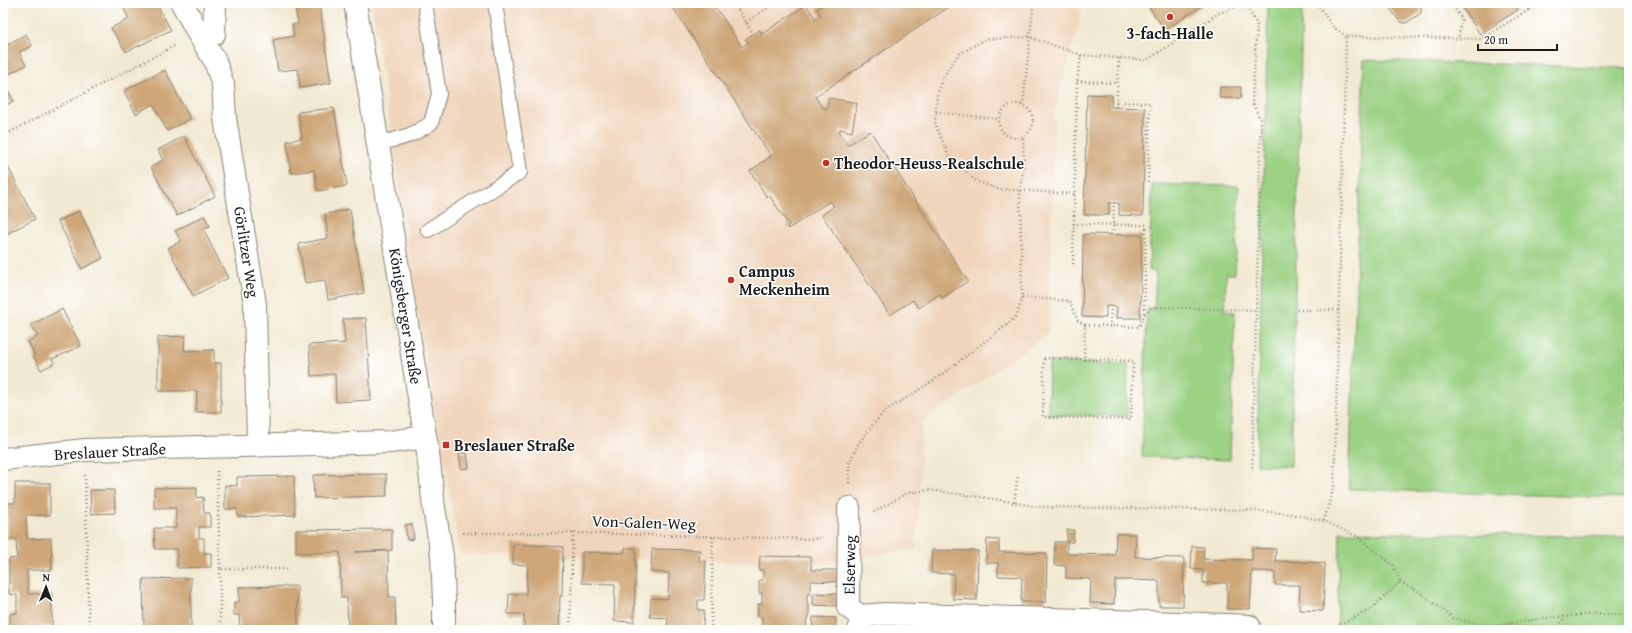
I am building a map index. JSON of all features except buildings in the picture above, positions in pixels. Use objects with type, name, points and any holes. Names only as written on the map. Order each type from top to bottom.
[{"type":"street","name":"Görlitzer Weg","points":[[182,3],[206,34],[223,85],[225,118],[255,304],[258,445]]},
{"type":"street","name":"Görlitzer Weg","points":[[206,34],[215,3]]},
{"type":"street","name":"Königsberger Straße","points":[[355,3],[425,437],[442,556],[444,630]]},
{"type":"street","name":"Breslauer Straße","points":[[3,459],[85,450],[390,442],[425,437]]},
{"type":"street","name":"Elserweg","points":[[850,517],[848,607],[860,623],[886,614],[1179,627],[1249,628]]},
{"type":"lane","points":[[378,143],[401,139],[415,134],[431,123],[439,94],[425,3]]},
{"type":"lane","points":[[428,230],[520,172],[495,3]]},
{"type":"path","points":[[734,3],[752,34]]},
{"type":"path","points":[[746,22],[776,3]]},
{"type":"path","points":[[1023,105],[1034,8],[1032,3]]},
{"type":"path","points":[[1317,3],[1332,26],[1346,36],[1458,38],[1481,40],[1540,3]]},
{"type":"path","points":[[1451,3],[1462,19],[1458,38]]},
{"type":"path","points":[[1523,3],[1529,11]]},
{"type":"path","points":[[1074,194],[998,189],[976,181],[961,169],[949,156],[935,124],[937,95],[941,82],[949,67],[959,54],[986,39],[1030,37],[1081,55],[1147,60],[1219,13],[1246,4],[1251,16],[1257,24],[1252,102],[1261,121],[1252,471]]},
{"type":"path","points":[[3,136],[206,34]]},
{"type":"path","points":[[1324,521],[1334,486],[1346,36]]},
{"type":"path","points":[[1073,264],[1077,81],[1081,55]]},
{"type":"path","points":[[1116,107],[1116,83],[1119,58]]},
{"type":"path","points":[[1077,81],[1116,83]]},
{"type":"path","points":[[1116,102],[1150,103],[1148,182]]},
{"type":"path","points":[[1016,103],[1023,105],[1030,110],[1033,117],[1029,133],[1016,139],[1003,133],[999,127],[998,119],[1001,111],[1008,105],[1016,103]]},
{"type":"path","points":[[936,112],[998,119]]},
{"type":"path","points":[[850,517],[849,463],[857,446],[866,433],[884,412],[933,381],[1018,315],[1022,297],[1020,191],[1024,168],[1023,137]]},
{"type":"path","points":[[1113,235],[1114,203]]},
{"type":"path","points":[[1022,297],[1050,301],[1069,301],[1078,321],[1085,326],[1140,327],[1144,315],[1146,225],[1073,224]]},
{"type":"path","points":[[1110,327],[1111,306]]},
{"type":"path","points":[[1144,315],[1152,307],[1256,310]]},
{"type":"path","points":[[1298,310],[1339,310]]},
{"type":"path","points":[[1084,360],[1085,326]]},
{"type":"path","points":[[1044,358],[1084,360],[1133,361],[1131,419],[1043,417],[1044,358]]},
{"type":"path","points":[[217,446],[220,630]]},
{"type":"path","points":[[85,450],[89,630]]},
{"type":"path","points":[[1624,464],[1629,464]]},
{"type":"path","points":[[1014,502],[1018,474]]},
{"type":"path","name":"Von-Galen-Weg","points":[[438,534],[478,532],[574,533],[814,539],[832,535],[850,517],[907,493],[929,490],[1039,507],[1251,510],[1291,514],[1324,521],[1358,537],[1392,565],[1400,582]]},
{"type":"path","name":"Von-Galen-Weg","points":[[570,630],[574,533]]},
{"type":"path","name":"Von-Galen-Weg","points":[[711,630],[713,536]]},
{"type":"path","points":[[220,569],[288,569]]},
{"type":"path","points":[[1249,628],[1330,630],[1370,610],[1400,582],[1418,591],[1453,618],[1473,623],[1495,626],[1544,618],[1564,618],[1595,614],[1629,615]]},
{"type":"path","points":[[1556,630],[1564,618]]},
{"type":"shaded area","name":"Campus Meckenheim","points":[[372,3],[1076,3],[1082,13],[1055,109],[1048,334],[921,422],[920,485],[916,549],[815,564],[460,554],[420,326]]},
{"type":"green space","points":[[1268,4],[1302,5],[1291,466],[1257,465]]},
{"type":"green space","points":[[1364,60],[1629,68],[1629,332],[1623,498],[1349,489]]},
{"type":"green space","points":[[1152,184],[1239,186],[1235,274],[1226,274],[1225,311],[1235,312],[1230,460],[1142,457],[1147,309],[1154,309],[1156,271],[1149,271]]},
{"type":"green space","points":[[1049,362],[1128,364],[1127,416],[1048,415]]},
{"type":"green space","points":[[1340,532],[1629,537],[1629,630],[1337,630]]},
{"type":"place","name":"3-fach-Halle","points":[[1170,17]]},
{"type":"place","name":"Theodor-Heuss-Realschule","points":[[826,163]]},
{"type":"place","name":"Campus Meckenheim","points":[[731,280]]},
{"type":"place","name":"Breslauer Straße","points":[[446,445]]}]
